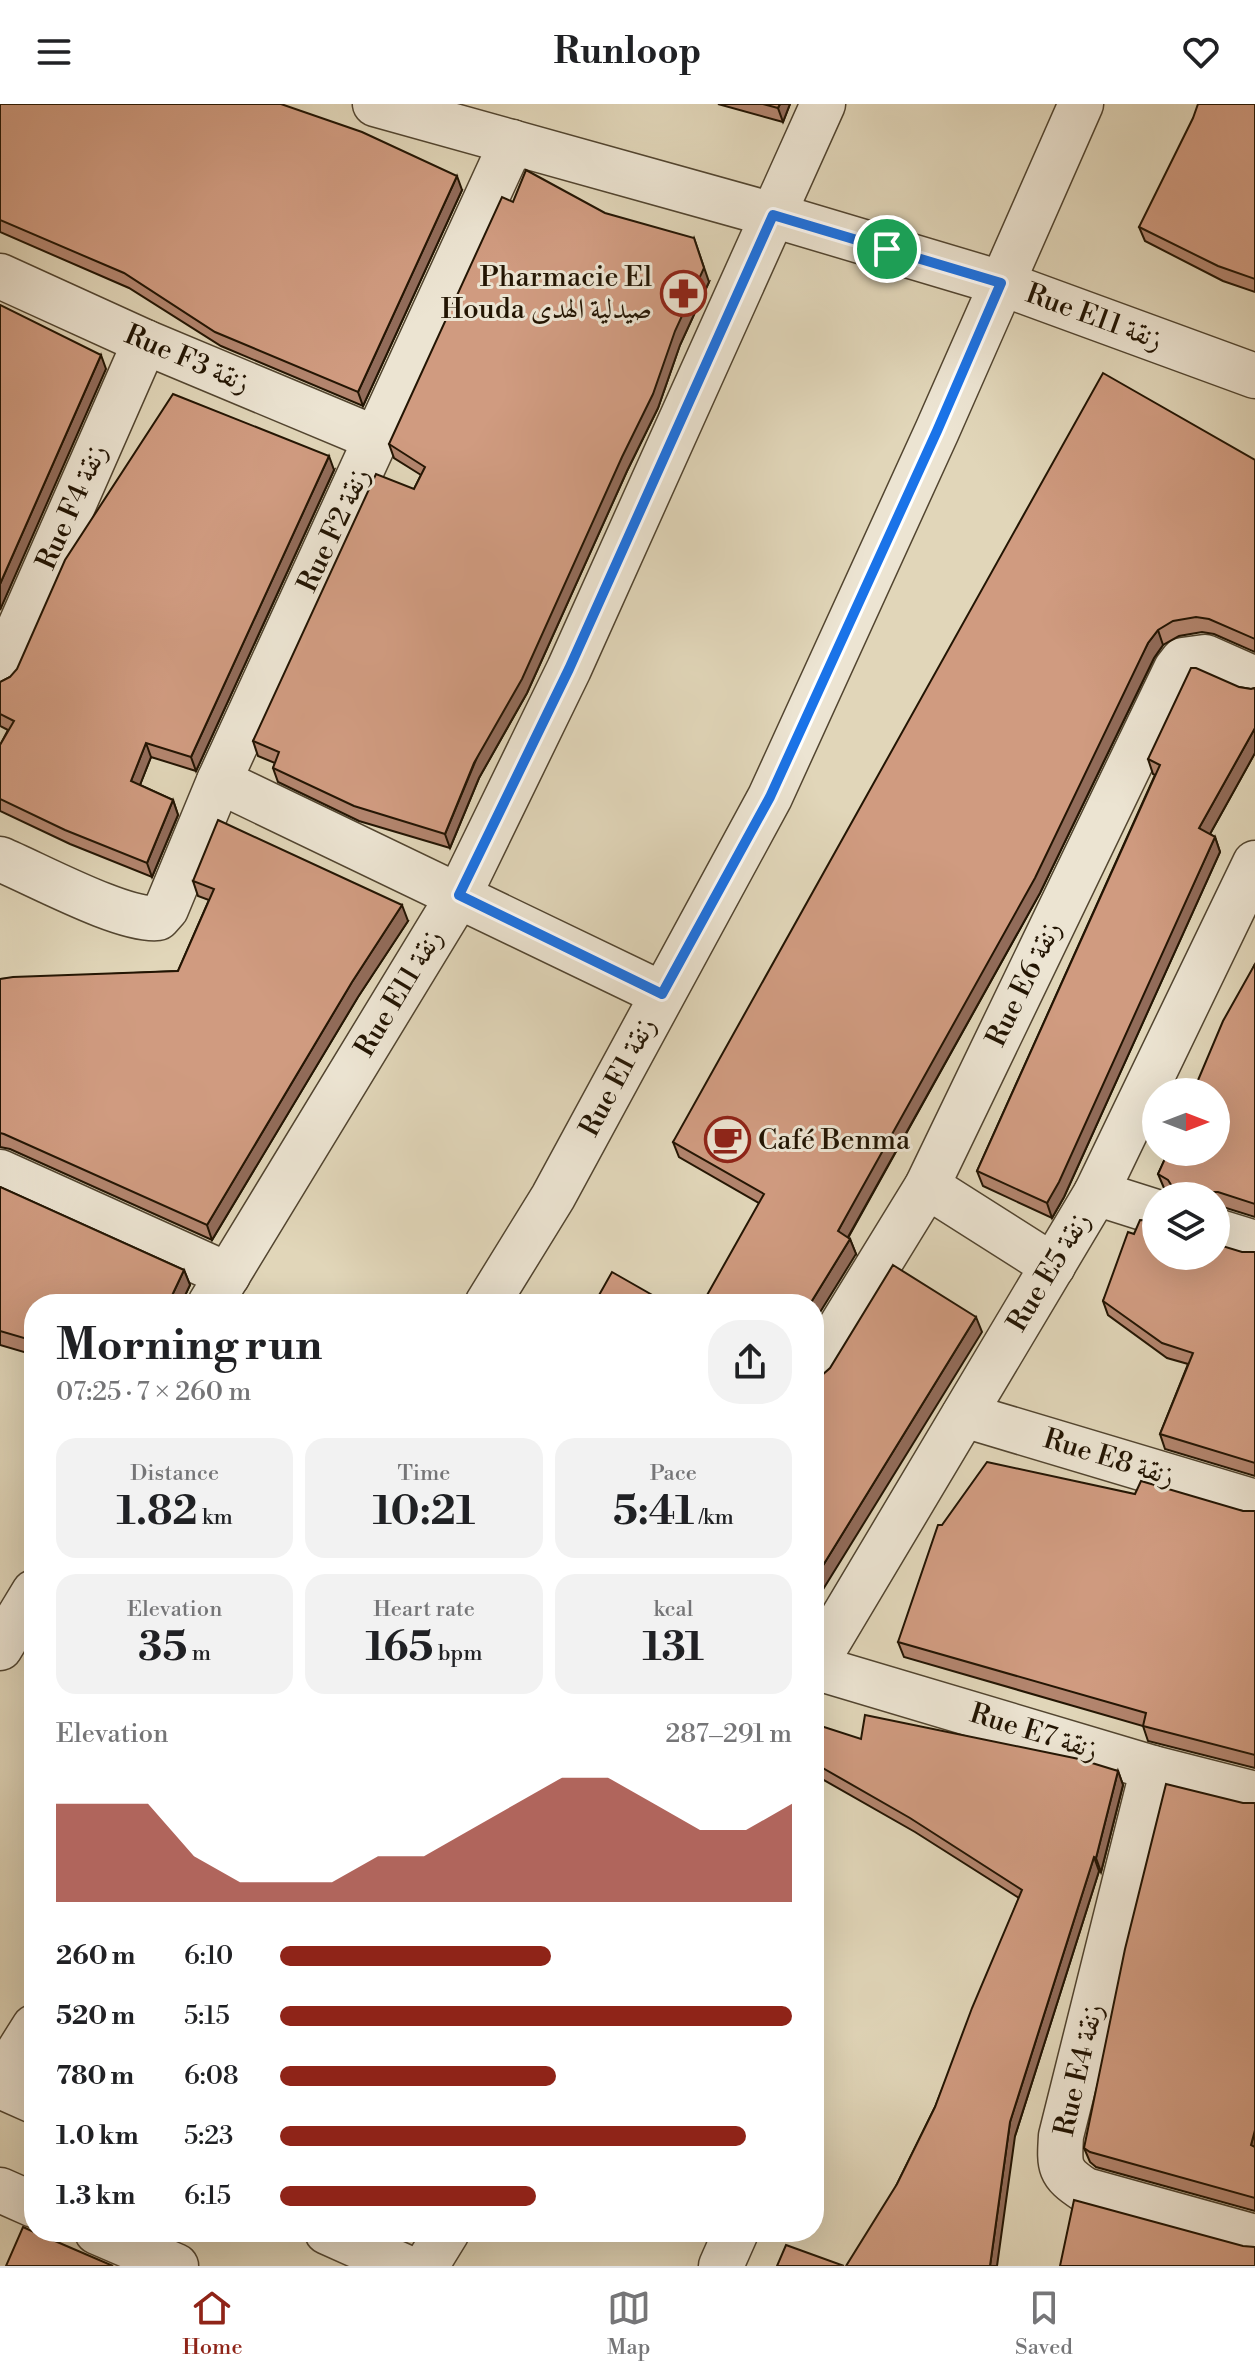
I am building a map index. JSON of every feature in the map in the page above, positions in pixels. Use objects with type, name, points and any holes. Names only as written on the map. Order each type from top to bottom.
[{"type":"street","points":[[375,104],[773,215],[823,104]]},
{"type":"street","name":"Rue E1 زنقة","points":[[493,1294],[553,1197],[770,797],[937,431],[1081,104]]},
{"type":"street","name":"Rue F2 زنقة","points":[[0,859],[109,908],[151,919],[158,918],[166,909],[219,781],[512,142]]},
{"type":"street","name":"Rue E11 زنقة","points":[[219,1289],[459,895],[569,669],[773,215],[1001,283],[1255,376]]},
{"type":"street","name":"Rue F3 زنقة","points":[[0,276],[145,342],[377,439]]},
{"type":"street","name":"Rue F4 زنقة","points":[[0,672],[145,342]]},
{"type":"street","name":"Rue E6 زنقة","points":[[824,1354],[927,1186],[1176,669],[1183,660],[1205,657],[1255,679]]},
{"type":"street","points":[[219,781],[662,994]]},
{"type":"street","name":"Rue E5 زنقة","points":[[824,1649],[1096,1193],[1255,863]]},
{"type":"street","points":[[0,1172],[219,1289]]},
{"type":"street","points":[[927,1186],[1053,1266]]},
{"type":"street","points":[[1096,1193],[1142,1208]]},
{"type":"street","points":[[1230,1235],[1255,1243]]},
{"type":"street","name":"Rue E8 زنقة","points":[[964,1415],[1255,1502]]},
{"type":"street","points":[[0,1648],[24,1608]]},
{"type":"street","name":"Rue E7 زنقة","points":[[824,1669],[1153,1768],[1255,1794]]},
{"type":"street","name":"Rue E4 زنقة","points":[[1153,1768],[1061,2136],[1060,2159],[1066,2177],[1085,2190],[1255,2237]]},
{"type":"street","points":[[24,2044],[0,2084],[24,2096]]},
{"type":"street","points":[[0,2190],[24,2201]]},
{"type":"street","points":[[120,2242],[176,2266]]},
{"type":"street","points":[[349,2242],[403,2266]]},
{"type":"street","points":[[426,2266],[441,2242]]},
{"type":"street","points":[[721,2266],[732,2242]]},
{"type":"building","points":[[0,104],[281,104],[362,132],[457,176],[358,392],[215,332],[124,273],[0,220]]},
{"type":"building","points":[[1198,104],[1255,104],[1255,279],[1218,266],[1139,227]]},
{"type":"building","points":[[526,170],[605,213],[694,238],[704,268],[675,331],[653,394],[522,679],[474,763],[445,834],[354,806],[273,768],[279,752],[253,741],[376,474],[414,489],[425,467],[389,444],[502,197],[513,202]]},
{"type":"building","points":[[0,305],[101,355],[0,584]]},
{"type":"building","points":[[1103,373],[1255,460],[1255,639],[1209,619],[1196,617],[1173,621],[1158,630],[1148,643],[1035,878],[838,1231],[850,1239],[816,1294],[708,1294],[764,1194],[673,1142]]},
{"type":"building","points":[[173,394],[329,456],[191,757],[146,743],[131,781],[173,800],[147,863],[65,830],[0,799],[0,745],[14,721],[0,714],[0,682],[17,669],[65,560]]},
{"type":"building","points":[[1191,668],[1239,687],[1255,688],[1255,728],[1199,828],[1215,837],[1047,1203],[977,1171],[1160,765],[1148,759]]},
{"type":"building","points":[[218,820],[402,905],[352,982],[207,1225],[0,1133],[0,979],[178,971],[214,889],[193,881]]},
{"type":"building","points":[[1255,964],[1255,1204],[1230,1196],[1230,1182],[1169,1182],[1158,1174],[1162,1166],[1230,1166],[1230,1078],[1199,1078],[1223,1021]]},
{"type":"building","points":[[0,1187],[184,1270],[173,1294],[24,1294],[24,1338],[0,1331]]},
{"type":"building","points":[[1142,1220],[1142,1270],[1230,1270],[1230,1248],[1255,1252],[1255,1463],[1160,1434],[1193,1353],[1162,1343],[1103,1301],[1128,1232],[1134,1234]]},
{"type":"building","points":[[893,1265],[976,1317],[824,1564],[824,1373]]},
{"type":"building","points":[[612,1272],[650,1294],[600,1294]]},
{"type":"building","points":[[987,1462],[1135,1494],[1141,1481],[1243,1511],[1255,1511],[1255,1755],[1143,1726],[1146,1713],[898,1642],[938,1525],[942,1525]]},
{"type":"building","points":[[865,1715],[1079,1759],[1118,1771],[1096,1858],[1010,2122],[990,2266],[846,2266],[897,2184],[935,2107],[972,2008],[1022,1890],[910,1818],[824,1769],[824,1727],[861,1739]]},
{"type":"building","points":[[1166,1784],[1243,1803],[1255,1803],[1255,2130],[1251,2145],[1255,2147],[1255,2198],[1084,2148],[1125,1949]]},
{"type":"building","points":[[1074,2200],[1255,2247],[1255,2266],[1060,2266]]},
{"type":"building","points":[[23,2227],[24,2242],[57,2242],[113,2266],[6,2266]]},
{"type":"building","points":[[786,2245],[844,2266],[777,2266]]},
{"type":"place","name":"Pharmacie El Houda صيدلية الهدى","points":[[683,293]]},
{"type":"place","name":"Café Benma","points":[[727,1140]]},
{"type":"route","points":[[773,215],[887,249],[1001,283],[770,797],[662,994],[459,895],[569,669],[773,215]]}]
